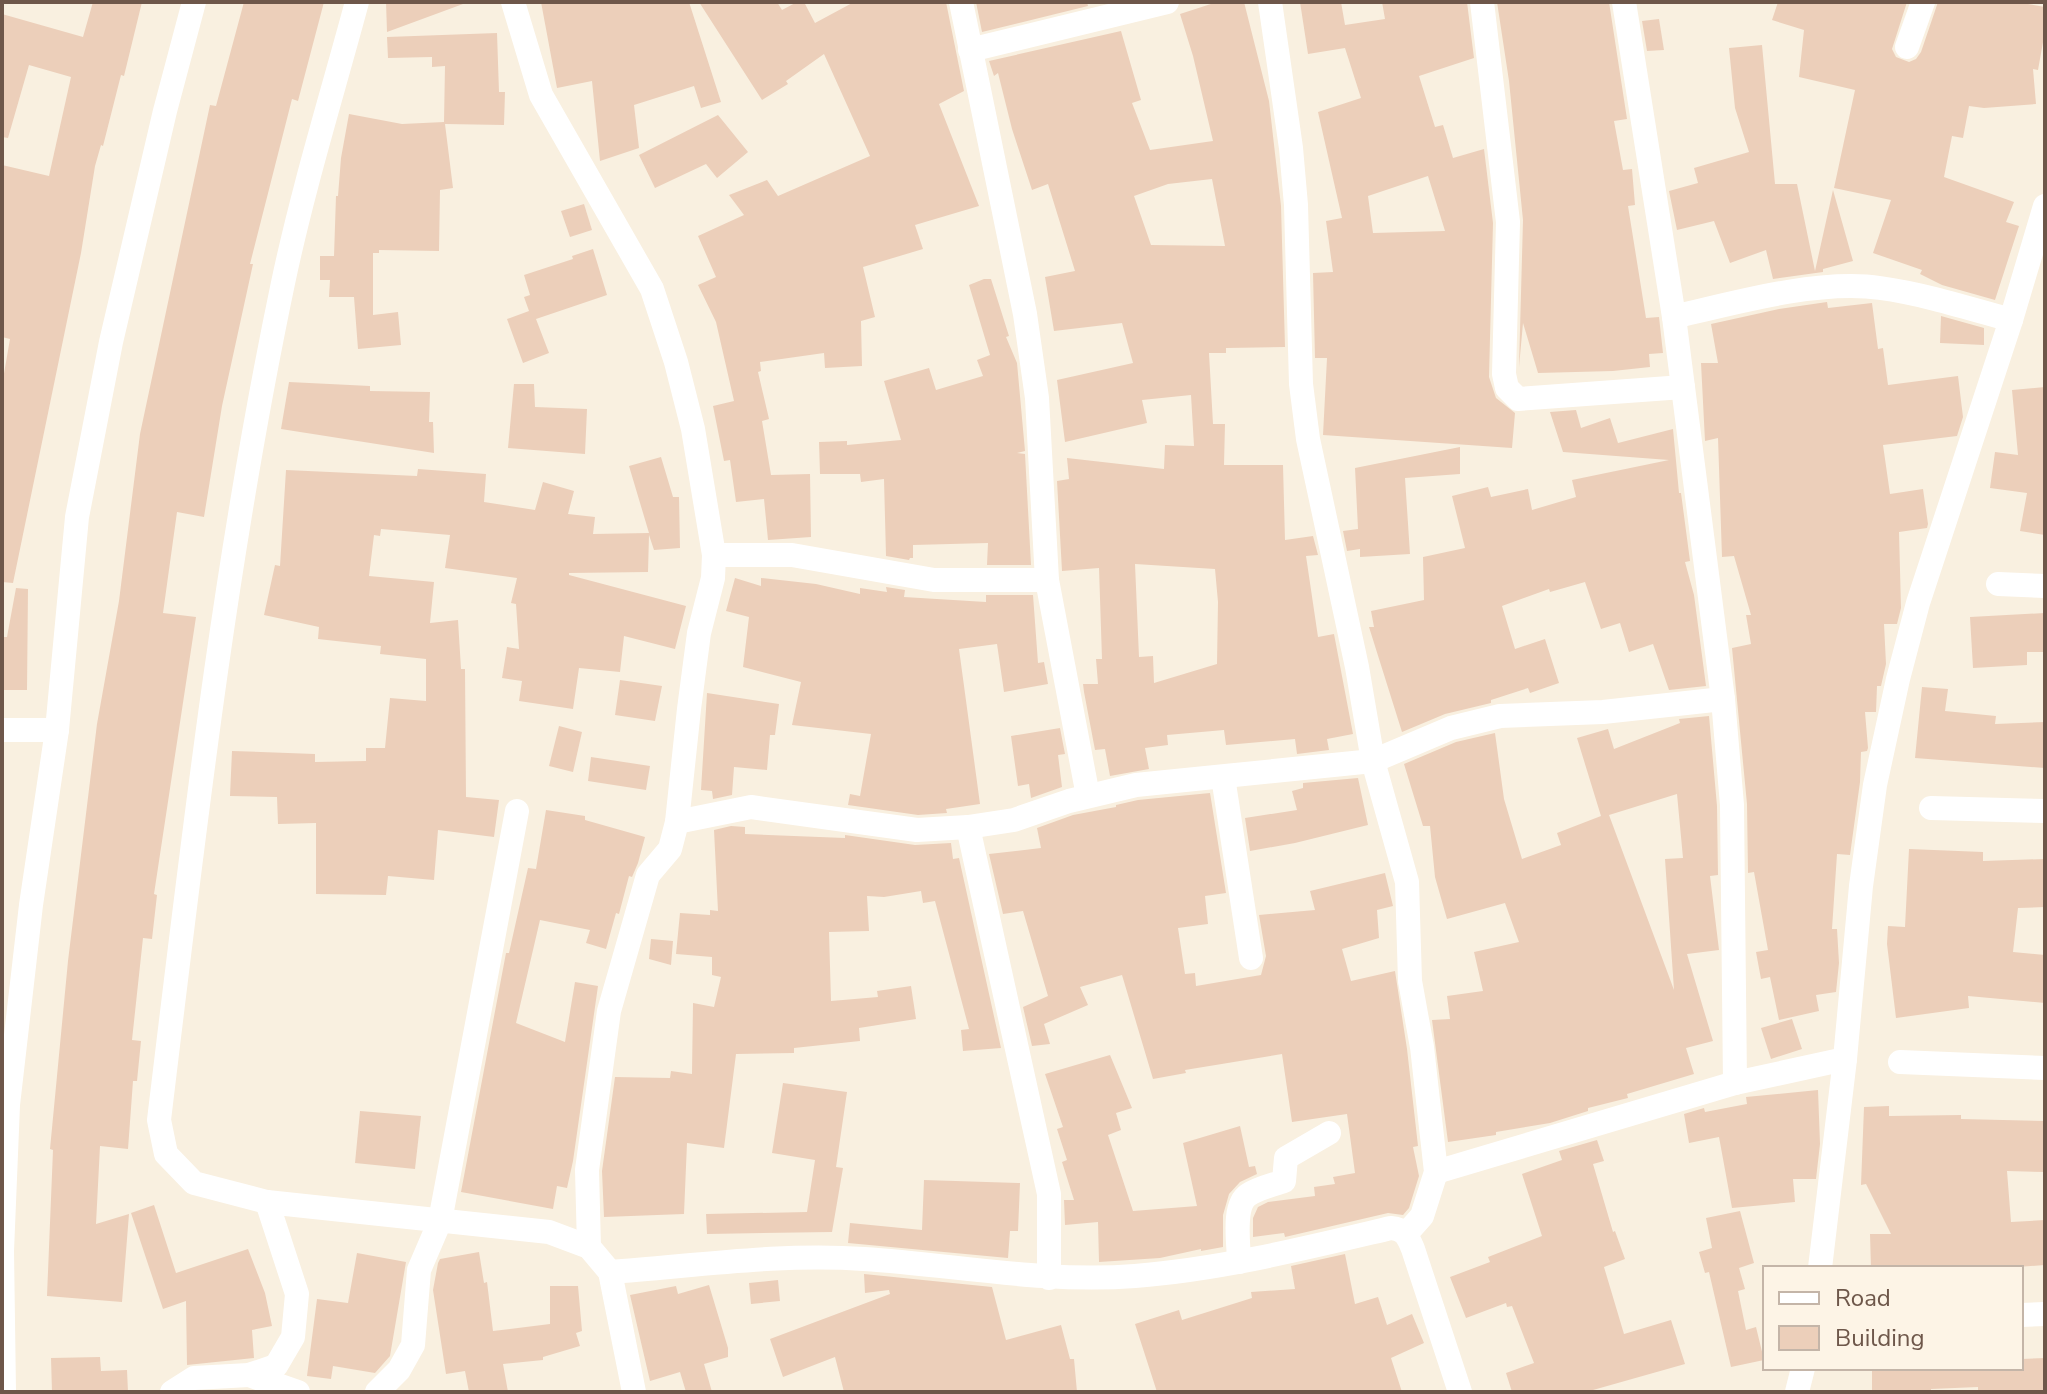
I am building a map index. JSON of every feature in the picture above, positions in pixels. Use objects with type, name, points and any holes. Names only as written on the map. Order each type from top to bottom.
[{"type":"street","points":[[4,1392],[2,1251],[12,1004],[31,905],[57,730],[77,517],[111,342],[194,2]]},
{"type":"street","points":[[357,2],[284,280],[234,540],[197,804],[159,1120],[166,1154],[194,1183],[267,1202],[549,1232],[589,1247],[610,1272],[634,1392]]},
{"type":"street","points":[[513,2],[541,95],[652,289],[676,362],[693,429],[714,555],[713,578],[699,633],[677,822],[670,849],[648,875],[609,1011],[587,1170],[589,1247]]},
{"type":"street","points":[[961,2],[1025,314],[1037,398],[1047,580],[1088,796]]},
{"type":"street","points":[[970,50],[1167,2]]},
{"type":"street","points":[[1270,2],[1295,190],[1301,384],[1308,439],[1357,667],[1373,761],[1407,882],[1410,981],[1422,1047],[1436,1172],[1422,1216],[1406,1234]]},
{"type":"street","points":[[1482,2],[1508,222],[1504,374],[1507,388],[1518,399],[1683,387]]},
{"type":"street","points":[[1624,2],[1674,317],[1723,699],[1732,805],[1735,1083]]},
{"type":"street","points":[[1907,47],[1923,2]]},
{"type":"street","points":[[1820,1266],[1845,1059],[1861,886],[1875,785],[1918,603],[2045,206]]},
{"type":"street","points":[[1674,317],[1754,298],[1821,288],[1877,287],[2011,320]]},
{"type":"street","points":[[714,555],[792,555],[934,580],[1047,580]]},
{"type":"street","points":[[1998,584],[2045,586]]},
{"type":"street","points":[[677,822],[751,807],[917,830],[968,827],[1014,820],[1088,796],[1136,785],[1373,761],[1451,728],[1500,716],[1603,712],[1723,699]]},
{"type":"street","points":[[2,730],[57,730]]},
{"type":"street","points":[[1223,777],[1251,958]]},
{"type":"street","points":[[1931,808],[2045,811]]},
{"type":"street","points":[[377,1392],[399,1370],[413,1345],[419,1270],[440,1221],[517,811]]},
{"type":"street","points":[[968,827],[1049,1194],[1049,1278]]},
{"type":"street","points":[[1436,1172],[1735,1083],[1845,1059]]},
{"type":"street","points":[[1900,1062],[2045,1068]]},
{"type":"street","points":[[1239,1262],[1239,1208],[1243,1200],[1249,1194],[1284,1181],[1286,1158],[1329,1133]]},
{"type":"street","points":[[172,1392],[194,1378],[249,1375],[276,1366],[293,1337],[297,1294],[267,1202]]},
{"type":"street","points":[[610,1272],[807,1257],[864,1259],[1049,1278],[1135,1276],[1270,1257],[1391,1228],[1399,1229],[1406,1234],[1460,1392]]},
{"type":"street","points":[[2023,1315],[2045,1314]]},
{"type":"street","points":[[1797,1392],[1802,1370]]},
{"type":"street","points":[[249,1375],[298,1392]]},
{"type":"building","points":[[93,2],[142,2],[124,76],[121,75],[95,166],[81,253],[13,583],[2,582],[2,385],[10,339],[2,337],[2,165],[49,176],[71,77],[29,65],[8,138],[2,137],[2,14],[83,37]]},
{"type":"building","points":[[244,2],[324,2],[298,101],[292,99],[250,264],[253,264],[222,406],[204,517],[177,512],[163,613],[196,617],[154,894],[157,895],[152,939],[143,938],[132,1040],[141,1041],[137,1081],[133,1081],[128,1149],[100,1146],[96,1224],[129,1214],[122,1302],[47,1296],[53,1150],[50,1149],[68,961],[97,724],[119,601],[140,434],[210,105],[216,106]]},
{"type":"building","points":[[386,2],[463,2],[463,4],[387,32]]},
{"type":"building","points":[[541,2],[689,2],[721,102],[701,108],[694,86],[634,105],[639,148],[600,161],[592,81],[557,88]]},
{"type":"building","points":[[699,2],[777,2],[782,10],[804,2],[815,23],[854,2],[946,2],[964,91],[939,104],[979,206],[915,225],[923,249],[863,267],[875,317],[861,321],[862,366],[825,368],[824,353],[760,362],[761,371],[758,372],[769,419],[762,421],[771,475],[810,474],[811,537],[768,540],[764,499],[736,502],[730,460],[724,461],[713,406],[734,401],[716,322],[698,285],[716,277],[698,236],[744,215],[729,195],[767,180],[778,196],[870,156],[824,54],[786,81],[788,84],[762,100]]},
{"type":"building","points":[[976,2],[1087,2],[1088,6],[982,32]]},
{"type":"building","points":[[1217,2],[1244,2],[1269,101],[1281,206],[1285,347],[1226,348],[1226,353],[1209,353],[1213,424],[1225,424],[1224,465],[1283,465],[1285,540],[1313,536],[1318,555],[1306,556],[1318,637],[1334,634],[1353,734],[1327,739],[1329,750],[1297,754],[1295,739],[1226,745],[1224,730],[1167,735],[1168,745],[1145,748],[1149,769],[1110,776],[1105,749],[1095,750],[1083,684],[1098,684],[1096,659],[1102,659],[1099,568],[1062,571],[1057,481],[1069,479],[1067,458],[1164,469],[1165,445],[1194,446],[1191,395],[1142,400],[1147,423],[1065,442],[1057,380],[1133,363],[1122,323],[1054,331],[1045,277],[1075,271],[1048,184],[1032,190],[998,73],[994,76],[989,61],[1121,31],[1141,100],[1132,103],[1150,150],[1213,141],[1180,14]],"holes":[[[1212,179],[1225,246],[1151,245],[1134,196],[1168,184]],[[1135,564],[1215,569],[1217,664],[1154,683],[1153,656],[1139,657]]]},
{"type":"building","points":[[1300,2],[1341,2],[1345,25],[1385,19],[1382,2],[1467,2],[1474,58],[1419,76],[1435,127],[1443,125],[1453,158],[1484,149],[1493,223],[1489,377],[1496,398],[1515,413],[1512,448],[1323,435],[1327,358],[1315,358],[1313,273],[1333,272],[1326,221],[1342,218],[1318,112],[1361,98],[1345,48],[1308,54]],"holes":[[[1428,176],[1445,231],[1373,233],[1368,196]]]},
{"type":"building","points":[[1497,2],[1609,2],[1627,119],[1614,121],[1623,170],[1632,169],[1635,205],[1628,206],[1646,318],[1659,317],[1663,353],[1649,354],[1650,367],[1538,373],[1523,323],[1519,367],[1523,220],[1509,81]]},
{"type":"building","points":[[1778,2],[1907,2],[1892,49],[1896,57],[1909,62],[1921,52],[1938,2],[2016,2],[2045,7],[2045,31],[2038,70],[2033,69],[2036,104],[1984,108],[1969,106],[1963,138],[1952,136],[1944,177],[2014,202],[2006,222],[2019,226],[1995,300],[1942,285],[1920,274],[1922,270],[1873,253],[1891,200],[1834,188],[1855,90],[1799,77],[1804,30],[1772,20]]},
{"type":"building","points":[[1659,19],[1664,50],[1647,51],[1642,21]]},
{"type":"building","points":[[497,33],[499,92],[505,92],[504,125],[445,124],[453,188],[440,190],[439,251],[379,250],[379,253],[373,253],[373,315],[398,312],[401,345],[358,349],[354,297],[329,297],[330,280],[320,280],[320,256],[334,256],[336,196],[349,114],[402,124],[444,122],[445,66],[432,67],[432,57],[388,58],[387,37]]},
{"type":"building","points":[[1762,45],[1775,184],[1797,184],[1815,271],[1833,190],[1853,261],[1823,269],[1823,272],[1773,279],[1766,250],[1730,263],[1714,221],[1677,230],[1669,191],[1698,183],[1694,168],[1749,152],[1735,108],[1729,48]]},
{"type":"building","points":[[718,115],[748,152],[717,178],[706,164],[655,188],[639,155]]},
{"type":"building","points":[[584,204],[592,230],[570,237],[561,211]]},
{"type":"building","points":[[593,249],[607,295],[536,319],[549,353],[523,363],[507,319],[529,311],[524,297],[530,295],[524,275]]},
{"type":"building","points":[[991,279],[1009,336],[1006,337],[1017,363],[1025,451],[1017,453],[1025,454],[1031,565],[987,565],[988,543],[913,545],[913,558],[909,560],[886,556],[884,479],[861,482],[860,474],[820,474],[819,442],[847,441],[847,445],[901,440],[884,381],[929,368],[936,390],[983,376],[977,360],[990,355],[969,285]]},
{"type":"building","points":[[1827,302],[1828,308],[1872,303],[1878,349],[1883,348],[1888,385],[1958,376],[1963,417],[1957,436],[1883,445],[1890,494],[1923,489],[1928,524],[1927,528],[1899,532],[1901,608],[1897,624],[1884,624],[1886,664],[1881,686],[1877,686],[1876,712],[1865,712],[1868,748],[1861,752],[1850,855],[1837,854],[1832,929],[1837,929],[1839,963],[1836,992],[1816,995],[1819,1011],[1779,1020],[1770,977],[1761,979],[1756,952],[1768,950],[1754,872],[1748,873],[1747,804],[1732,648],[1751,644],[1746,615],[1751,615],[1734,556],[1722,557],[1718,438],[1705,441],[1701,363],[1718,363],[1711,324]]},
{"type":"building","points":[[1941,316],[1984,328],[1984,345],[1940,343]]},
{"type":"building","points":[[289,382],[370,386],[370,391],[430,392],[429,422],[433,422],[434,453],[281,429]]},
{"type":"building","points":[[514,384],[534,384],[535,407],[587,409],[585,454],[508,448]]},
{"type":"building","points":[[2045,387],[2045,535],[2020,531],[2027,493],[1990,488],[1995,452],[2018,455],[2012,390]]},
{"type":"building","points":[[1576,410],[1581,428],[1610,418],[1618,443],[1673,429],[1690,561],[1685,562],[1694,595],[1706,686],[1669,690],[1653,644],[1629,652],[1620,623],[1601,629],[1585,582],[1550,592],[1549,589],[1502,606],[1515,649],[1545,639],[1559,683],[1530,693],[1528,688],[1491,700],[1491,703],[1445,714],[1402,732],[1369,627],[1374,627],[1371,611],[1424,600],[1423,557],[1465,548],[1452,496],[1488,487],[1491,497],[1528,489],[1532,510],[1576,497],[1572,480],[1669,460],[1563,452],[1550,412]]},
{"type":"building","points":[[1460,447],[1460,474],[1405,478],[1410,554],[1360,557],[1360,549],[1347,551],[1343,531],[1358,529],[1355,468]]},
{"type":"building","points":[[661,457],[673,497],[679,497],[680,548],[654,550],[649,535],[648,572],[569,575],[686,606],[675,649],[624,636],[620,672],[579,668],[573,709],[519,701],[522,681],[502,678],[507,647],[519,649],[516,604],[511,603],[517,578],[445,568],[450,535],[381,529],[380,536],[374,535],[369,576],[434,582],[430,623],[458,620],[461,669],[465,669],[466,797],[499,800],[494,837],[438,830],[434,880],[388,876],[386,895],[316,894],[316,823],[278,824],[277,797],[230,796],[232,751],[315,754],[315,762],[366,761],[366,748],[385,748],[390,698],[426,701],[426,659],[380,654],[381,646],[318,639],[319,627],[264,615],[275,565],[280,566],[286,470],[417,476],[418,469],[486,474],[484,502],[535,510],[543,482],[574,491],[568,514],[595,517],[593,534],[649,533],[629,466]]},
{"type":"building","points":[[735,578],[761,586],[761,578],[816,584],[860,594],[860,588],[887,592],[886,587],[905,590],[904,597],[986,602],[986,595],[1033,595],[1038,663],[1044,662],[1048,684],[1004,692],[997,644],[959,649],[980,804],[946,809],[947,813],[918,815],[848,805],[850,794],[860,796],[871,734],[792,725],[801,682],[743,667],[749,617],[726,611]]},
{"type":"building","points":[[16,588],[28,589],[27,690],[2,690],[2,637],[7,637]]},
{"type":"building","points":[[2045,613],[2045,652],[2027,652],[2027,665],[1973,668],[1970,617]]},
{"type":"building","points":[[620,680],[662,686],[655,721],[615,715]]},
{"type":"building","points":[[1922,687],[1948,689],[1945,711],[1996,716],[1995,724],[2045,722],[2045,768],[1915,758]]},
{"type":"building","points":[[707,693],[779,704],[775,735],[770,735],[767,770],[734,767],[732,795],[713,799],[712,791],[701,790]]},
{"type":"building","points":[[1709,716],[1717,806],[1718,875],[1710,876],[1719,950],[1687,954],[1713,1041],[1686,1048],[1694,1074],[1627,1094],[1628,1098],[1588,1108],[1588,1111],[1550,1123],[1448,1142],[1432,1020],[1450,1019],[1447,996],[1483,991],[1474,952],[1519,942],[1505,903],[1447,919],[1435,877],[1430,826],[1423,826],[1404,764],[1456,742],[1495,733],[1504,799],[1522,859],[1561,845],[1557,833],[1601,816],[1577,738],[1608,729],[1614,749],[1680,723],[1679,719]],"holes":[[[1677,794],[1683,858],[1665,859],[1674,990],[1609,815]]]},
{"type":"building","points":[[559,726],[582,732],[573,772],[549,766]]},
{"type":"building","points":[[1060,728],[1065,754],[1058,755],[1062,787],[1031,798],[1029,784],[1018,786],[1011,736]]},
{"type":"building","points":[[591,757],[650,766],[646,790],[588,781]]},
{"type":"building","points":[[1358,778],[1368,825],[1250,851],[1245,818],[1297,810],[1292,791],[1303,788],[1303,783]]},
{"type":"building","points":[[1210,793],[1226,893],[1205,896],[1208,924],[1178,928],[1185,974],[1195,973],[1196,986],[1261,975],[1266,956],[1259,915],[1315,910],[1310,891],[1385,873],[1393,906],[1377,910],[1379,938],[1342,949],[1351,981],[1395,971],[1407,1049],[1418,1146],[1413,1147],[1419,1176],[1409,1208],[1403,1215],[1388,1213],[1285,1237],[1284,1233],[1253,1237],[1253,1218],[1258,1207],[1268,1202],[1315,1196],[1314,1187],[1335,1184],[1333,1177],[1355,1173],[1347,1114],[1292,1122],[1282,1054],[1185,1070],[1186,1073],[1153,1079],[1122,975],[1080,987],[1088,1005],[1044,1024],[1050,1044],[1032,1046],[1023,1007],[1048,996],[1023,911],[1003,914],[989,854],[1041,848],[1037,828],[1073,815],[1138,800]]},
{"type":"building","points":[[546,810],[585,816],[585,820],[645,837],[606,949],[586,943],[590,930],[540,920],[516,1023],[565,1042],[575,982],[598,986],[573,1161],[567,1188],[557,1186],[553,1209],[461,1192],[506,953],[509,953],[528,868],[536,869]]},
{"type":"building","points":[[745,827],[745,834],[845,838],[845,835],[915,845],[951,843],[953,859],[959,858],[1001,1048],[963,1051],[961,1030],[969,1029],[935,901],[923,903],[921,891],[884,897],[867,896],[869,931],[829,932],[831,1001],[878,997],[877,991],[911,986],[916,1019],[859,1028],[860,1041],[794,1048],[794,1053],[736,1054],[724,1148],[687,1143],[684,1214],[604,1217],[602,1171],[615,1077],[670,1078],[671,1071],[692,1074],[693,1003],[714,1007],[721,977],[712,975],[712,957],[676,954],[680,913],[710,915],[710,910],[718,911],[714,830]]},
{"type":"building","points":[[1909,849],[1983,852],[1983,861],[2045,859],[2045,907],[2018,908],[2013,952],[2045,955],[2045,1003],[1968,996],[1969,1008],[1896,1018],[1887,944],[1888,926],[1905,927]]},
{"type":"building","points":[[651,939],[673,941],[671,965],[649,959]]},
{"type":"building","points":[[1792,1019],[1802,1049],[1771,1059],[1761,1028]]},
{"type":"building","points":[[1110,1055],[1132,1108],[1116,1113],[1121,1130],[1108,1135],[1133,1211],[1197,1206],[1183,1143],[1240,1126],[1249,1167],[1255,1166],[1257,1174],[1240,1182],[1229,1194],[1223,1215],[1223,1247],[1160,1258],[1099,1262],[1098,1222],[1065,1225],[1064,1200],[1074,1200],[1062,1162],[1067,1160],[1057,1129],[1063,1127],[1045,1074]]},
{"type":"building","points":[[783,1083],[847,1092],[836,1167],[843,1168],[832,1232],[707,1234],[706,1214],[807,1212],[815,1160],[772,1153]]},
{"type":"building","points":[[1818,1090],[1820,1144],[1816,1179],[1793,1179],[1795,1202],[1732,1208],[1719,1137],[1689,1143],[1684,1114],[1704,1108],[1705,1112],[1747,1104],[1746,1097]]},
{"type":"building","points":[[1889,1106],[1889,1116],[1961,1115],[1961,1119],[2045,1121],[2045,1172],[2007,1171],[2011,1222],[2045,1220],[2045,1265],[1871,1266],[1870,1234],[1891,1234],[1866,1184],[1861,1185],[1864,1107]]},
{"type":"building","points":[[360,1111],[421,1116],[415,1169],[355,1163]]},
{"type":"building","points":[[1597,1140],[1604,1161],[1593,1164],[1613,1232],[1625,1259],[1604,1267],[1624,1334],[1671,1320],[1685,1364],[1586,1392],[1512,1392],[1506,1373],[1534,1363],[1512,1306],[1507,1307],[1506,1303],[1466,1318],[1450,1277],[1490,1262],[1488,1257],[1542,1236],[1522,1174],[1562,1160],[1559,1151]]},
{"type":"building","points":[[924,1180],[1020,1183],[1018,1231],[1010,1231],[1008,1258],[848,1243],[850,1223],[922,1230]]},
{"type":"building","points":[[154,1205],[176,1273],[248,1249],[265,1293],[272,1326],[252,1330],[254,1358],[187,1365],[186,1301],[163,1309],[131,1213]]},
{"type":"building","points":[[1740,1211],[1754,1263],[1739,1268],[1745,1289],[1738,1291],[1746,1330],[1756,1327],[1763,1360],[1731,1367],[1709,1272],[1705,1273],[1699,1252],[1712,1248],[1706,1218]]},
{"type":"building","points":[[479,1252],[484,1283],[487,1282],[493,1331],[550,1324],[550,1286],[578,1286],[582,1331],[576,1333],[580,1346],[543,1357],[543,1360],[503,1364],[508,1392],[469,1392],[465,1371],[446,1374],[433,1290],[438,1263],[440,1259]]},
{"type":"building","points":[[357,1253],[406,1262],[390,1356],[375,1373],[333,1366],[331,1379],[307,1376],[317,1299],[348,1303]]},
{"type":"building","points":[[1345,1254],[1355,1304],[1378,1297],[1387,1325],[1412,1314],[1424,1343],[1391,1358],[1402,1392],[1157,1392],[1135,1324],[1179,1310],[1182,1320],[1252,1298],[1251,1292],[1295,1289],[1291,1266]]},
{"type":"building","points":[[864,1274],[992,1287],[1006,1340],[1061,1325],[1070,1359],[1074,1359],[1077,1392],[844,1392],[835,1357],[783,1377],[770,1339],[890,1294],[889,1290],[865,1293]]},
{"type":"building","points":[[778,1280],[780,1301],[751,1304],[749,1283]]},
{"type":"building","points":[[709,1285],[728,1348],[728,1357],[704,1364],[712,1392],[686,1392],[680,1372],[650,1381],[630,1295],[676,1286],[678,1294]]},
{"type":"building","points":[[100,1357],[101,1371],[127,1370],[128,1392],[52,1392],[51,1358]]},
{"type":"building","points":[[2045,1358],[2045,1391],[1978,1392],[1978,1387],[1931,1389],[1931,1392],[1872,1392],[1872,1370],[2023,1370],[2023,1359]]}]
